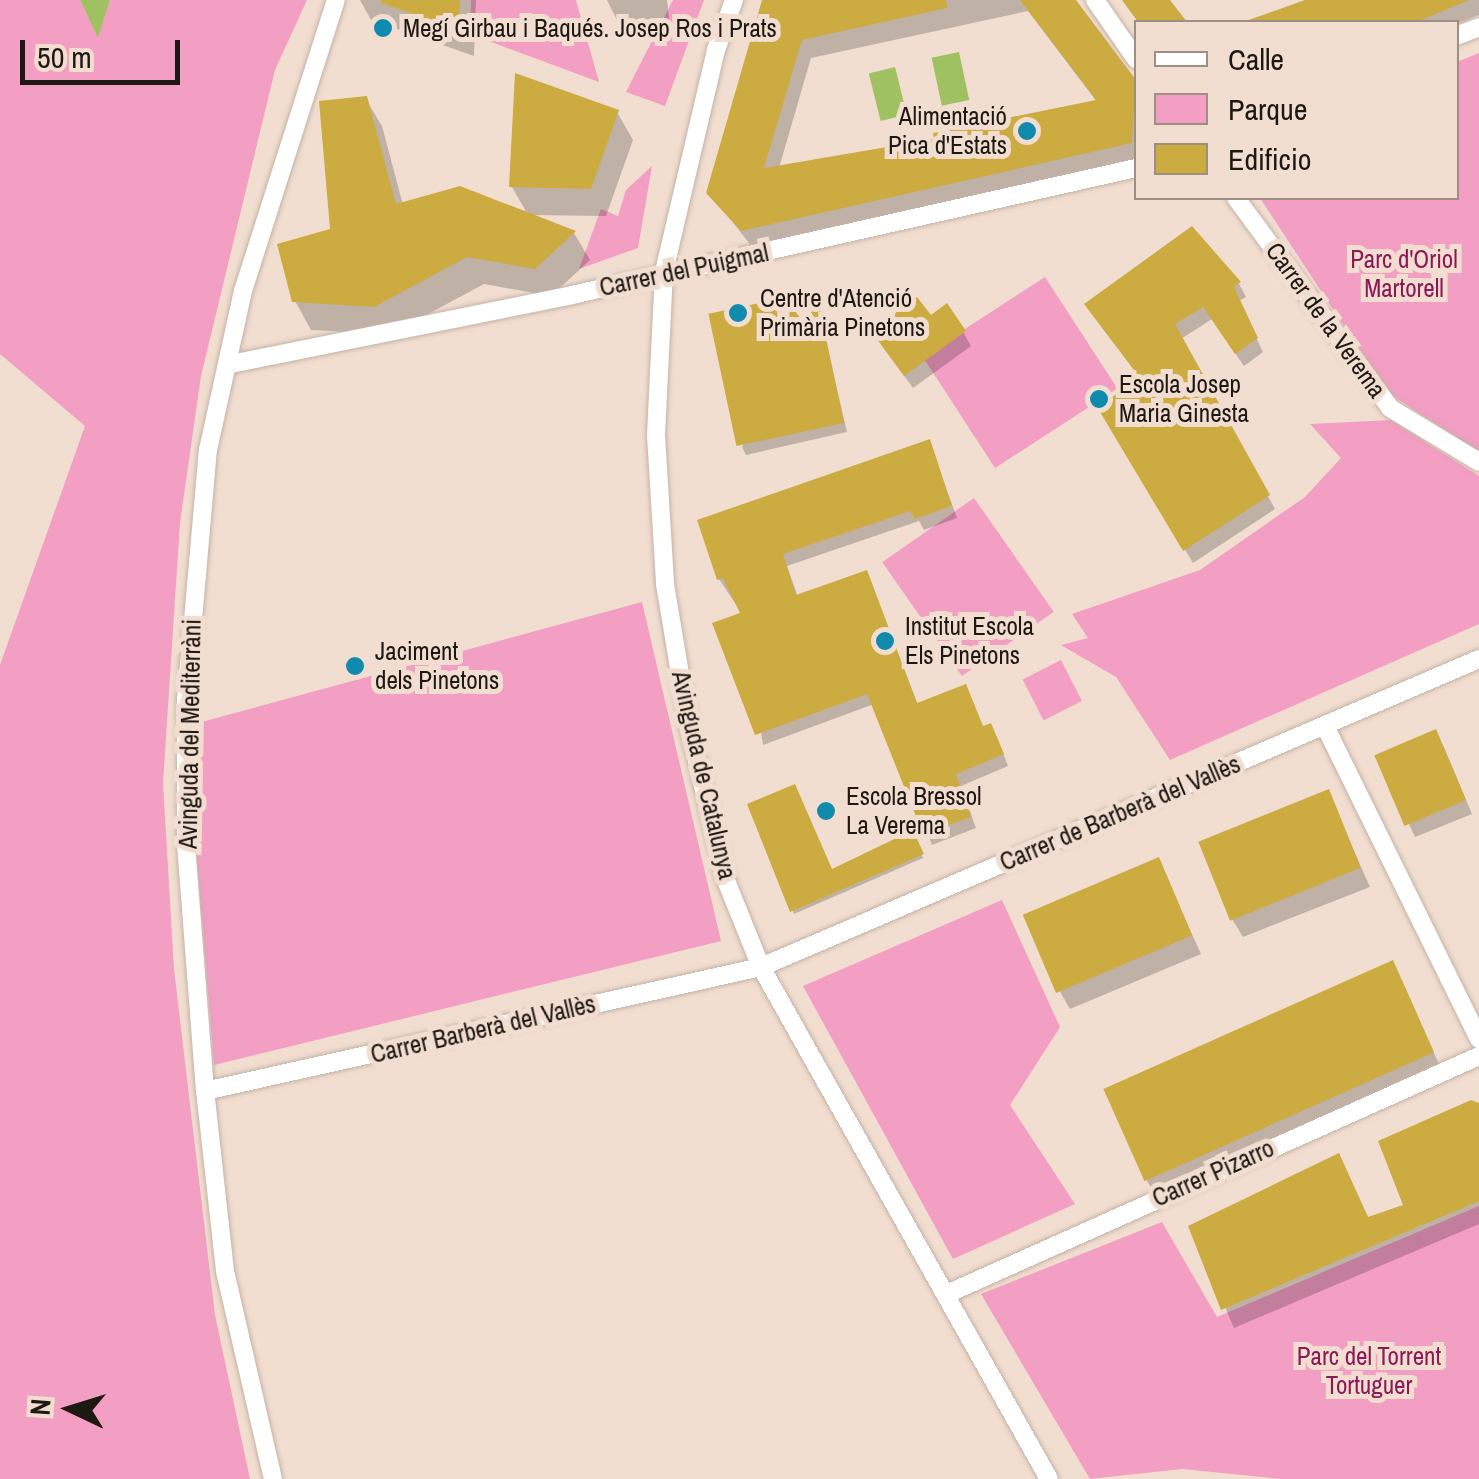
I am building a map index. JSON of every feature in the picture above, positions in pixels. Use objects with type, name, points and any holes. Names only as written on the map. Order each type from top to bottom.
[{"type":"street","name":"Avinguda del Mediterràni","points":[[273,1479],[225,1270],[205,1091],[186,846],[186,700],[208,450],[244,291],[336,0]]},
{"type":"street","name":"Avinguda de Catalunya","points":[[734,0],[716,50],[664,271],[656,435],[664,584],[688,727],[725,878],[761,967],[949,1293],[1049,1479]]},
{"type":"street","points":[[1095,0],[1134,56]]},
{"type":"street","name":"Carrer del Puigmal","points":[[230,364],[1134,168]]},
{"type":"street","name":"Carrer de la Verema","points":[[1237,200],[1382,397],[1479,462]]},
{"type":"street","name":"Carrer de Barberà del Vallès","points":[[761,967],[1479,659]]},
{"type":"street","points":[[1325,726],[1479,1039]]},
{"type":"street","name":"Carrer Barberà del Vallès","points":[[205,1091],[761,967]]},
{"type":"street","name":"Carrer Pizarro","points":[[949,1293],[1479,1056]]},
{"type":"green space","points":[[0,0],[80,0],[98,37],[110,0],[307,0],[275,70],[201,376],[180,523],[163,783],[174,969],[215,1315],[250,1479],[0,1479],[0,665],[85,426],[0,354]]},
{"type":"green space","points":[[471,0],[576,0],[599,82],[470,34]]},
{"type":"green space","points":[[673,0],[704,0],[665,106],[626,92]]},
{"type":"green space","name":"Parc d'Oriol Martorell","points":[[1479,53],[1479,452],[1388,393],[1261,200],[1459,200],[1459,61]]},
{"type":"green space","points":[[652,166],[638,248],[579,269],[601,209],[618,216],[626,190]]},
{"type":"green space","points":[[1045,277],[1117,389],[995,468],[923,357]]},
{"type":"green space","points":[[1391,420],[1479,476],[1479,624],[1170,760],[1116,677],[1061,645],[1088,638],[1072,614],[1200,570],[1305,497],[1341,458],[1310,424]]},
{"type":"green space","points":[[974,498],[1054,612],[962,676],[882,562]]},
{"type":"green space","points":[[642,602],[721,941],[214,1065],[196,849],[198,723]]},
{"type":"green space","points":[[1061,660],[1082,701],[1044,721],[1023,680]]},
{"type":"green space","points":[[1002,900],[1060,1027],[1010,1105],[1075,1204],[953,1259],[803,986]]},
{"type":"green space","name":"Parc del Torrent Tortuguer","points":[[1479,1206],[1479,1479],[1281,1479],[1182,1469],[1090,1479],[981,1294],[1162,1222],[1217,1317]]},
{"type":"shaded area","points":[[80,0],[110,0],[98,38]]},
{"type":"shaded area","points":[[959,52],[969,100],[942,106],[932,58]]},
{"type":"shaded area","points":[[895,67],[907,115],[881,121],[869,74]]},
{"type":"building","points":[[460,0],[459,30],[381,3]]},
{"type":"building","points":[[762,0],[946,0],[947,8],[802,40],[764,168],[934,139],[933,133],[1096,100],[1020,0],[1076,0],[1134,77],[1132,143],[741,231],[706,193]]},
{"type":"building","points":[[1122,0],[1170,0],[1185,20],[1137,20]]},
{"type":"building","points":[[1305,0],[1469,0],[1421,20],[1249,20]]},
{"type":"building","points":[[515,73],[619,110],[591,189],[509,187]]},
{"type":"building","points":[[367,96],[396,204],[460,186],[576,231],[535,269],[467,257],[374,307],[292,302],[277,244],[330,229],[319,101]]},
{"type":"building","points":[[1192,226],[1241,282],[1234,287],[1258,338],[1235,354],[1203,307],[1175,324],[1270,495],[1183,551],[1097,407],[1140,378],[1084,304]]},
{"type":"building","points":[[816,291],[844,423],[736,446],[708,314]]},
{"type":"building","points":[[917,297],[931,315],[947,303],[966,331],[904,376],[871,331]]},
{"type":"building","points":[[930,439],[952,506],[915,519],[910,511],[783,554],[796,595],[867,570],[917,703],[966,684],[983,726],[991,723],[1004,754],[956,774],[971,817],[923,834],[867,694],[755,735],[712,623],[740,613],[723,578],[717,580],[697,520]]},
{"type":"building","points":[[1436,729],[1466,800],[1404,826],[1374,755]]},
{"type":"building","points":[[795,784],[832,869],[913,830],[924,854],[790,912],[747,804]]},
{"type":"building","points":[[1329,789],[1361,868],[1230,921],[1198,842]]},
{"type":"building","points":[[1159,857],[1192,935],[1056,993],[1023,915]]},
{"type":"building","points":[[1393,960],[1434,1052],[1144,1181],[1103,1089]]},
{"type":"building","points":[[1471,1100],[1479,1103],[1479,1201],[1221,1310],[1188,1226],[1339,1153],[1368,1217],[1403,1205],[1378,1141]]},
{"type":"place","name":"Megí Girbau i Baqués. Josep Ros i Prats","points":[[383,28]]},
{"type":"place","name":"Alimentació Pica d'Estats","points":[[1027,131]]},
{"type":"place","name":"Centre d'Atenció Primària Pinetons","points":[[738,313]]},
{"type":"place","name":"Escola Josep Maria Ginesta","points":[[1099,399]]},
{"type":"place","name":"Institut Escola Els Pinetons","points":[[885,641]]},
{"type":"place","name":"Jaciment dels Pinetons","points":[[355,666]]},
{"type":"place","name":"Escola Bressol La Verema","points":[[826,811]]}]
